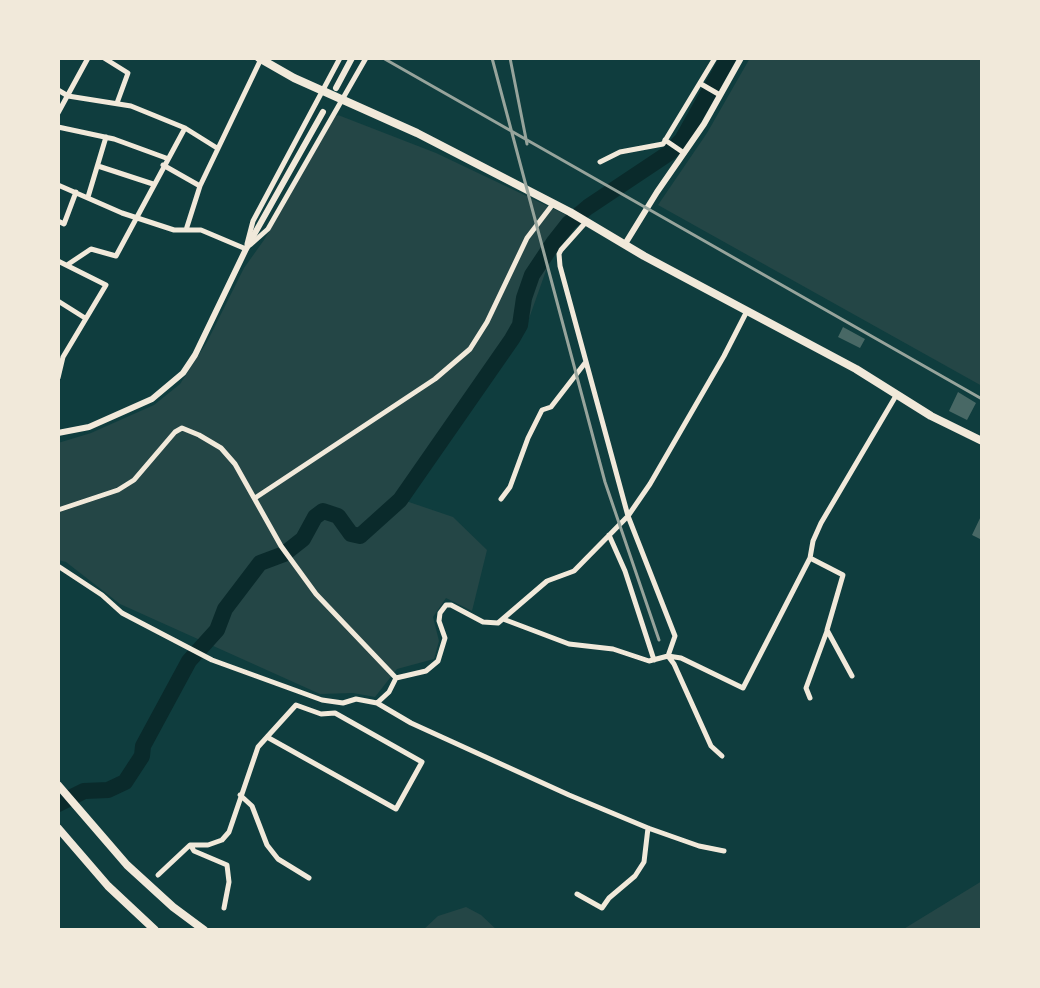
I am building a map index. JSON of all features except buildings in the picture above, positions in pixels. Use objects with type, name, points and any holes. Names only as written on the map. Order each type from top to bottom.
[{"type":"main road","points":[[261,58],[325,92],[339,95],[417,133],[586,220],[931,416],[982,441]]},
{"type":"main road","points":[[58,785],[127,865],[173,907],[204,930]]},
{"type":"main road","points":[[59,829],[108,886],[155,930]]},
{"type":"street","points":[[58,113],[88,58]]},
{"type":"street","points":[[104,58],[128,73],[117,103]]},
{"type":"street","points":[[186,230],[200,186],[261,58]]},
{"type":"street","points":[[246,249],[253,221],[325,92],[340,58]]},
{"type":"street","points":[[339,95],[352,58]]},
{"type":"street","points":[[246,249],[268,229],[339,95],[366,58]]},
{"type":"street","points":[[600,162],[620,152],[658,146],[666,140],[715,58]]},
{"type":"street","points":[[625,244],[741,58]]},
{"type":"street","points":[[701,84],[720,95]]},
{"type":"street","points":[[58,90],[68,96],[131,106],[185,128],[217,148]]},
{"type":"street","points":[[58,433],[89,427],[152,399],[183,373],[195,355],[246,249],[323,112]]},
{"type":"street","points":[[58,127],[106,137],[166,158]]},
{"type":"street","points":[[67,265],[91,249],[116,256],[166,158],[185,128]]},
{"type":"street","points":[[88,197],[106,137]]},
{"type":"street","points":[[666,140],[684,153]]},
{"type":"street","points":[[163,165],[200,186]]},
{"type":"street","points":[[98,166],[153,184]]},
{"type":"street","points":[[58,185],[138,218],[174,230],[201,230],[246,249]]},
{"type":"street","points":[[58,221],[64,224],[76,192]]},
{"type":"street","points":[[255,498],[435,379],[470,349],[487,322],[527,238],[553,204]]},
{"type":"street","points":[[586,220],[559,254],[560,266],[628,516],[675,636],[668,656]]},
{"type":"street","points":[[58,261],[106,285],[63,357],[58,378]]},
{"type":"street","points":[[58,301],[85,318]]},
{"type":"street","points":[[396,678],[426,671],[438,661],[445,638],[439,621],[440,613],[446,605],[483,622],[498,623],[547,581],[574,571],[628,516],[650,484],[748,310]]},
{"type":"street","points":[[501,499],[510,487],[542,410],[551,407],[586,362]]},
{"type":"street","points":[[503,619],[569,644],[613,649],[645,660],[668,656],[681,658],[739,688],[746,686],[810,558],[821,523],[897,394]]},
{"type":"street","points":[[58,510],[118,490],[134,480],[175,432],[182,428],[221,448],[235,464],[291,562],[316,594],[396,678]]},
{"type":"street","points":[[609,535],[625,571],[654,660]]},
{"type":"street","points":[[810,558],[843,575],[806,688],[810,698]]},
{"type":"street","points":[[58,566],[102,595],[122,613],[212,660],[322,700],[343,703],[356,699],[377,703],[411,723],[648,828],[699,846],[724,851]]},
{"type":"street","points":[[827,630],[852,676]]},
{"type":"street","points":[[668,656],[711,746],[722,756]]},
{"type":"street","points":[[377,703],[389,692],[396,678]]},
{"type":"street","points":[[339,716],[343,703]]},
{"type":"street","points":[[158,875],[190,845],[208,845],[222,840],[229,832],[252,761],[267,737],[296,705],[321,714],[335,713],[422,762],[396,809],[267,737]]},
{"type":"street","points":[[240,795],[252,806],[267,845],[278,859],[309,878]]},
{"type":"street","points":[[577,894],[602,908],[635,876],[644,862],[648,828]]},
{"type":"street","points":[[190,845],[194,851],[227,865],[229,882],[224,908]]},
{"type":"shaded area","points":[[750,58],[982,58],[982,386],[658,205],[707,133]]},
{"type":"shaded area","points":[[338,115],[436,153],[579,221],[554,248],[526,327],[403,500],[453,517],[487,550],[472,611],[446,598],[433,617],[439,641],[434,659],[397,669],[375,697],[353,693],[320,694],[120,604],[66,562],[58,560],[58,443],[91,433],[154,405],[180,384],[207,342],[244,268],[264,240],[333,118]]},
{"type":"shaded area","points":[[982,881],[982,930],[902,930]]},
{"type":"shaded area","points":[[466,907],[481,915],[497,930],[423,930],[438,916]]},
{"type":"waterway","points":[[58,804],[84,791],[108,790],[125,782],[142,756],[143,746],[189,661],[217,630],[225,609],[260,563],[284,554],[303,539],[315,517],[323,511],[338,516],[351,534],[360,536],[400,500],[512,339],[520,325],[524,298],[532,275],[554,242],[569,223],[588,207],[669,153],[682,140],[728,58]]},
{"type":"railway","points":[[383,58],[982,399]]},
{"type":"railway","points":[[492,58],[605,482],[659,640]]},
{"type":"railway","points":[[510,58],[527,144]]}]
